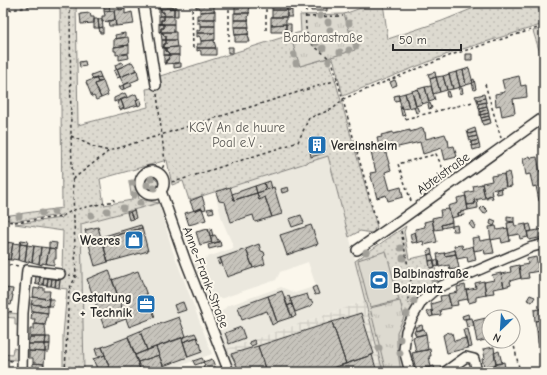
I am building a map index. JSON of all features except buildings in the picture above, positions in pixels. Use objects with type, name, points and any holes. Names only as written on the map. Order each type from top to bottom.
[{"type":"street","points":[[143,3],[156,85]]},
{"type":"street","name":"Abteistraße","points":[[357,250],[544,117]]},
{"type":"street","points":[[160,174],[153,171],[146,172],[141,178],[140,186],[147,195],[155,195],[163,187]]},
{"type":"street","name":"Anne-Frank-Straße","points":[[160,174],[186,262],[229,372]]},
{"type":"street","points":[[410,372],[404,350],[406,332],[422,301],[437,288],[532,247],[544,244]]},
{"type":"street","points":[[22,372],[23,312],[27,270],[60,274]]},
{"type":"street","points":[[445,372],[466,357],[474,358],[477,372]]},
{"type":"path","points":[[3,11],[54,3]]},
{"type":"path","points":[[65,372],[69,290],[76,276],[71,136],[70,3]]},
{"type":"path","points":[[192,3],[193,51]]},
{"type":"path","points":[[229,3],[229,41]]},
{"type":"path","points":[[266,3],[266,30]]},
{"type":"path","points":[[306,3],[306,31],[314,46],[329,58],[333,64],[379,234]]},
{"type":"path","points":[[306,17],[343,16]]},
{"type":"path","points":[[163,187],[180,180],[298,142],[309,118],[333,109],[342,99],[454,54],[544,26]]},
{"type":"path","points":[[73,180],[109,151],[337,80]]},
{"type":"path","points":[[485,84],[503,146]]},
{"type":"path","points":[[156,85],[165,162],[160,174]]},
{"type":"path","points":[[405,119],[472,102]]},
{"type":"path","points":[[71,136],[94,147],[109,151]]},
{"type":"path","points":[[415,210],[398,164],[436,154],[450,184]]},
{"type":"path","points":[[3,221],[14,222],[61,217],[73,210],[114,201],[113,199]]},
{"type":"path","points":[[399,221],[413,291],[407,293],[412,318]]},
{"type":"path","points":[[3,264],[21,266],[27,270]]},
{"type":"path","points":[[3,311],[23,312]]},
{"type":"path","points":[[515,349],[520,372]]},
{"type":"path","points":[[3,360],[21,362]]},
{"type":"shaded area","points":[[328,156],[365,301],[226,349],[218,327],[218,315],[227,306],[281,287],[295,293],[316,286],[308,262],[280,272],[276,280],[223,298],[211,298],[203,289],[193,262],[234,248],[222,220],[215,192]]},
{"type":"shaded area","points":[[159,203],[172,249],[212,354],[166,372],[84,372],[80,224]]},
{"type":"shaded area","points":[[365,301],[383,372],[235,372],[226,349]]},
{"type":"green space","name":"KGV An de huure Poal e.V .","points":[[62,3],[76,3],[78,125],[148,107],[146,89],[158,87],[157,77],[290,35],[300,66],[328,58],[377,227],[375,228],[374,232],[360,231],[349,237],[328,156],[189,200],[183,181],[172,185],[167,160],[100,179],[104,205],[132,200],[129,181],[135,180],[139,199],[159,203],[81,224],[84,372],[63,372],[63,335],[67,289],[59,288],[62,270],[63,231],[15,224],[62,218],[62,215],[15,221],[3,219],[3,216],[62,208],[60,5]]},
{"type":"green space","points":[[375,3],[383,3],[388,39],[442,21],[486,3],[544,3],[544,24],[453,52],[343,96],[334,61],[331,57],[354,50],[344,14]]},
{"type":"green space","name":"Barbarastraße","points":[[344,14],[355,50],[300,66],[290,35],[301,32],[300,15]]},
{"type":"green space","points":[[544,28],[544,54],[541,56],[533,31]]},
{"type":"green space","points":[[152,177],[157,179],[159,184],[157,189],[152,191],[147,189],[145,184],[147,179]]},
{"type":"green space","points":[[406,226],[404,232],[409,259],[428,255],[430,268],[435,267],[438,284],[420,298],[406,321],[401,335],[400,348],[406,372],[383,372],[355,261]]},
{"type":"green space","name":"Balbinastraße Bolzplatz","points":[[386,251],[399,300],[370,307],[358,260]]},
{"type":"green space","points":[[400,301],[404,317],[397,332],[397,346],[401,372],[386,372],[370,308]]},
{"type":"green space","points":[[3,312],[19,314],[18,325],[15,325],[15,318],[3,317]]},
{"type":"green space","points":[[13,348],[17,349],[17,360],[3,359],[3,354],[12,355]]},
{"type":"place","name":"Vereinsheim","points":[[317,145]]},
{"type":"place","name":"Weeres","points":[[134,240]]},
{"type":"place","name":"Balbinastraße Bolzplatz","points":[[379,280]]},
{"type":"place","name":"Gestaltung + Technik","points":[[146,304]]}]
